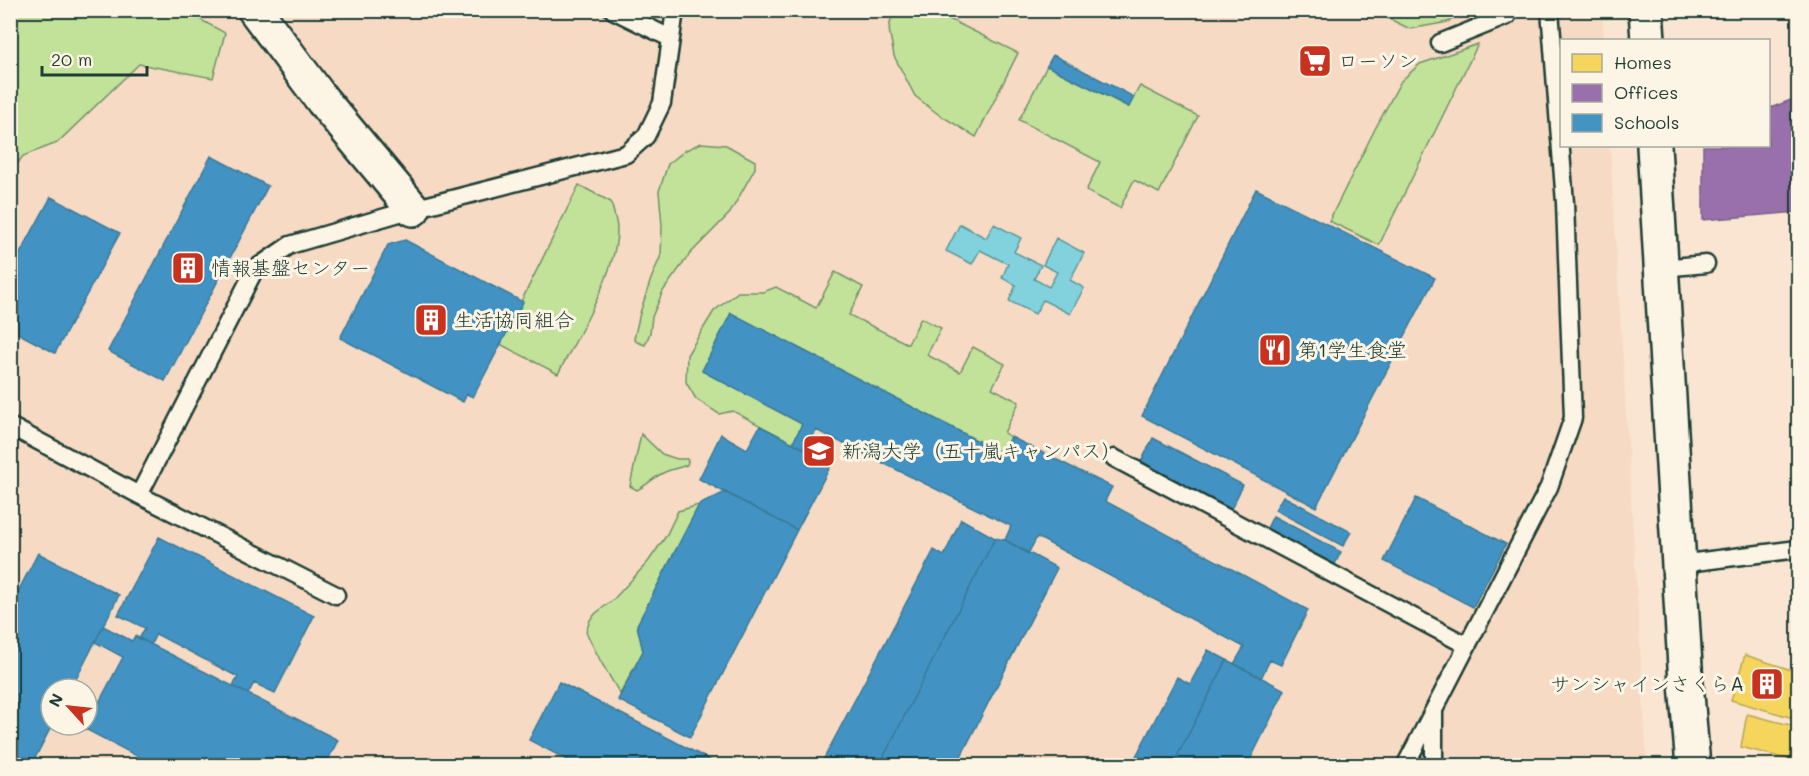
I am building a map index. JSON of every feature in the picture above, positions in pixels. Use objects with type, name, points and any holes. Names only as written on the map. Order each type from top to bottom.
[{"type":"street","points":[[255,10],[323,101],[413,209]]},
{"type":"street","points":[[1646,10],[1648,39]]},
{"type":"street","points":[[1654,147],[1693,765]]},
{"type":"lane","points":[[613,10],[670,38]]},
{"type":"lane","points":[[139,495],[255,269],[290,245],[413,209],[626,154],[646,136],[662,103],[675,10]]},
{"type":"lane","points":[[1440,43],[1507,16],[1510,10]]},
{"type":"lane","points":[[1550,10],[1560,139]]},
{"type":"lane","points":[[1405,765],[1549,487],[1573,418],[1561,147]]},
{"type":"lane","points":[[1662,268],[1706,264]]},
{"type":"lane","points":[[10,426],[139,495],[336,595]]},
{"type":"lane","points":[[1114,458],[1466,645]]},
{"type":"lane","points":[[1679,564],[1798,549]]},
{"type":"lane","points":[[1434,708],[1434,765]]},
{"type":"shaded area","name":"新潟大学（五十嵐キャンパス）","points":[[10,11],[1602,11],[1604,39],[1560,39],[1560,147],[1610,147],[1647,765],[11,765]]},
{"type":"green space","points":[[11,10],[185,11],[225,33],[213,78],[139,64],[57,143],[23,156],[11,173]]},
{"type":"green space","points":[[893,10],[933,11],[1018,53],[976,137],[938,114],[915,96],[894,56],[889,29]]},
{"type":"green space","points":[[1373,11],[1464,11],[1448,22],[1410,29]]},
{"type":"green space","points":[[1478,44],[1379,245],[1329,221],[1401,81],[1420,64]]},
{"type":"green space","points":[[1047,66],[1128,107],[1140,86],[1198,116],[1159,193],[1134,180],[1120,208],[1086,191],[1100,162],[1019,120]]},
{"type":"green space","points":[[701,143],[726,145],[755,161],[755,168],[730,213],[689,255],[663,291],[652,317],[650,333],[645,345],[634,339],[640,313],[661,255],[662,225],[659,191],[668,164],[686,150]]},
{"type":"green space","points":[[579,185],[611,202],[617,226],[616,246],[604,284],[558,374],[500,344]]},
{"type":"green space","points":[[835,272],[863,287],[849,315],[908,344],[921,318],[941,328],[927,355],[960,372],[973,347],[1005,364],[992,388],[1019,402],[1004,433],[1011,437],[1003,454],[731,313],[702,371],[802,424],[793,443],[733,411],[719,414],[696,399],[686,382],[687,355],[714,311],[738,292],[763,292],[776,287],[816,308]]},
{"type":"green space","points":[[641,434],[662,454],[688,461],[687,465],[663,473],[637,490],[630,486]]},
{"type":"green space","points":[[699,505],[637,625],[643,651],[620,694],[586,632],[590,620],[613,600],[648,562],[666,536],[678,511]]},
{"type":"water","points":[[960,224],[986,238],[994,224],[1021,238],[1014,252],[1041,265],[1034,279],[1049,287],[1057,272],[1043,265],[1056,238],[1084,253],[1070,280],[1084,288],[1070,314],[1043,300],[1035,314],[1009,301],[1016,285],[1002,278],[1008,264],[980,250],[972,264],[946,251]]},
{"type":"building: Homes","name":"サンシャインさくらA","points":[[1745,655],[1798,672],[1798,697],[1793,718],[1731,700]]},
{"type":"building: Homes","points":[[1747,714],[1798,727],[1798,762],[1741,747]]},
{"type":"building: Offices","points":[[1798,97],[1798,212],[1703,220],[1703,147],[1770,147],[1770,108]]},
{"type":"building: Schools","points":[[1053,55],[1134,97],[1129,107],[1047,66]]},
{"type":"building: Schools","name":"情報基盤センター","points":[[211,156],[268,186],[165,381],[108,351]]},
{"type":"building: Schools","points":[[1256,189],[1435,278],[1316,507],[1142,416]]},
{"type":"building: Schools","points":[[51,197],[120,233],[55,353],[10,329],[10,272]]},
{"type":"building: Schools","name":"生活協同組合","points":[[405,240],[523,302],[473,397],[467,394],[463,402],[340,338],[388,245]]},
{"type":"building: Schools","points":[[731,313],[1003,454],[1011,437],[1112,487],[1105,501],[1308,610],[1281,665],[1270,660],[1261,678],[1234,664],[1244,647],[1037,537],[1028,554],[1005,540],[1011,526],[816,430],[806,450],[793,443],[802,424],[702,371]]},
{"type":"building: Schools","points":[[760,426],[832,463],[797,530],[699,479],[721,434],[747,449]]},
{"type":"building: Schools","points":[[1153,438],[1243,485],[1230,511],[1140,464]]},
{"type":"building: Schools","points":[[725,492],[797,530],[690,737],[618,700],[643,651],[637,625],[699,505]]},
{"type":"building: Schools","points":[[1283,496],[1351,532],[1343,546],[1275,510]]},
{"type":"building: Schools","points":[[1416,498],[1506,544],[1473,607],[1384,561]]},
{"type":"building: Schools","points":[[1273,516],[1341,552],[1334,566],[1266,530]]},
{"type":"building: Schools","points":[[961,519],[995,538],[879,766],[820,766],[934,550],[944,556]]},
{"type":"building: Schools","points":[[159,537],[314,616],[275,693],[254,683],[248,694],[233,686],[238,677],[156,634],[151,644],[139,639],[145,628],[118,615]]},
{"type":"building: Schools","points":[[995,538],[1005,540],[1057,568],[956,766],[879,766]]},
{"type":"building: Schools","points":[[38,553],[119,595],[77,677],[39,677],[39,737],[46,737],[31,766],[10,766],[10,607]]},
{"type":"building: Schools","points":[[103,626],[132,641],[135,636],[338,740],[325,766],[156,766],[99,736],[99,702],[123,657],[95,642]]},
{"type":"building: Schools","points":[[1208,650],[1227,660],[1172,766],[1131,766],[1177,677],[1190,684]]},
{"type":"building: Schools","points":[[1227,660],[1285,690],[1247,766],[1172,766]]},
{"type":"building: Schools","points":[[559,682],[721,766],[579,766],[529,740]]},
{"type":"place","name":"ローソン","points":[[1315,61]]},
{"type":"place","name":"情報基盤センター","points":[[188,268]]},
{"type":"place","name":"生活協同組合","points":[[431,320]]},
{"type":"place","name":"第1学生食堂","points":[[1275,350]]},
{"type":"place","name":"新潟大学（五十嵐キャンパス）","points":[[819,451]]},
{"type":"place","name":"サンシャインさくらA","points":[[1767,684]]}]
